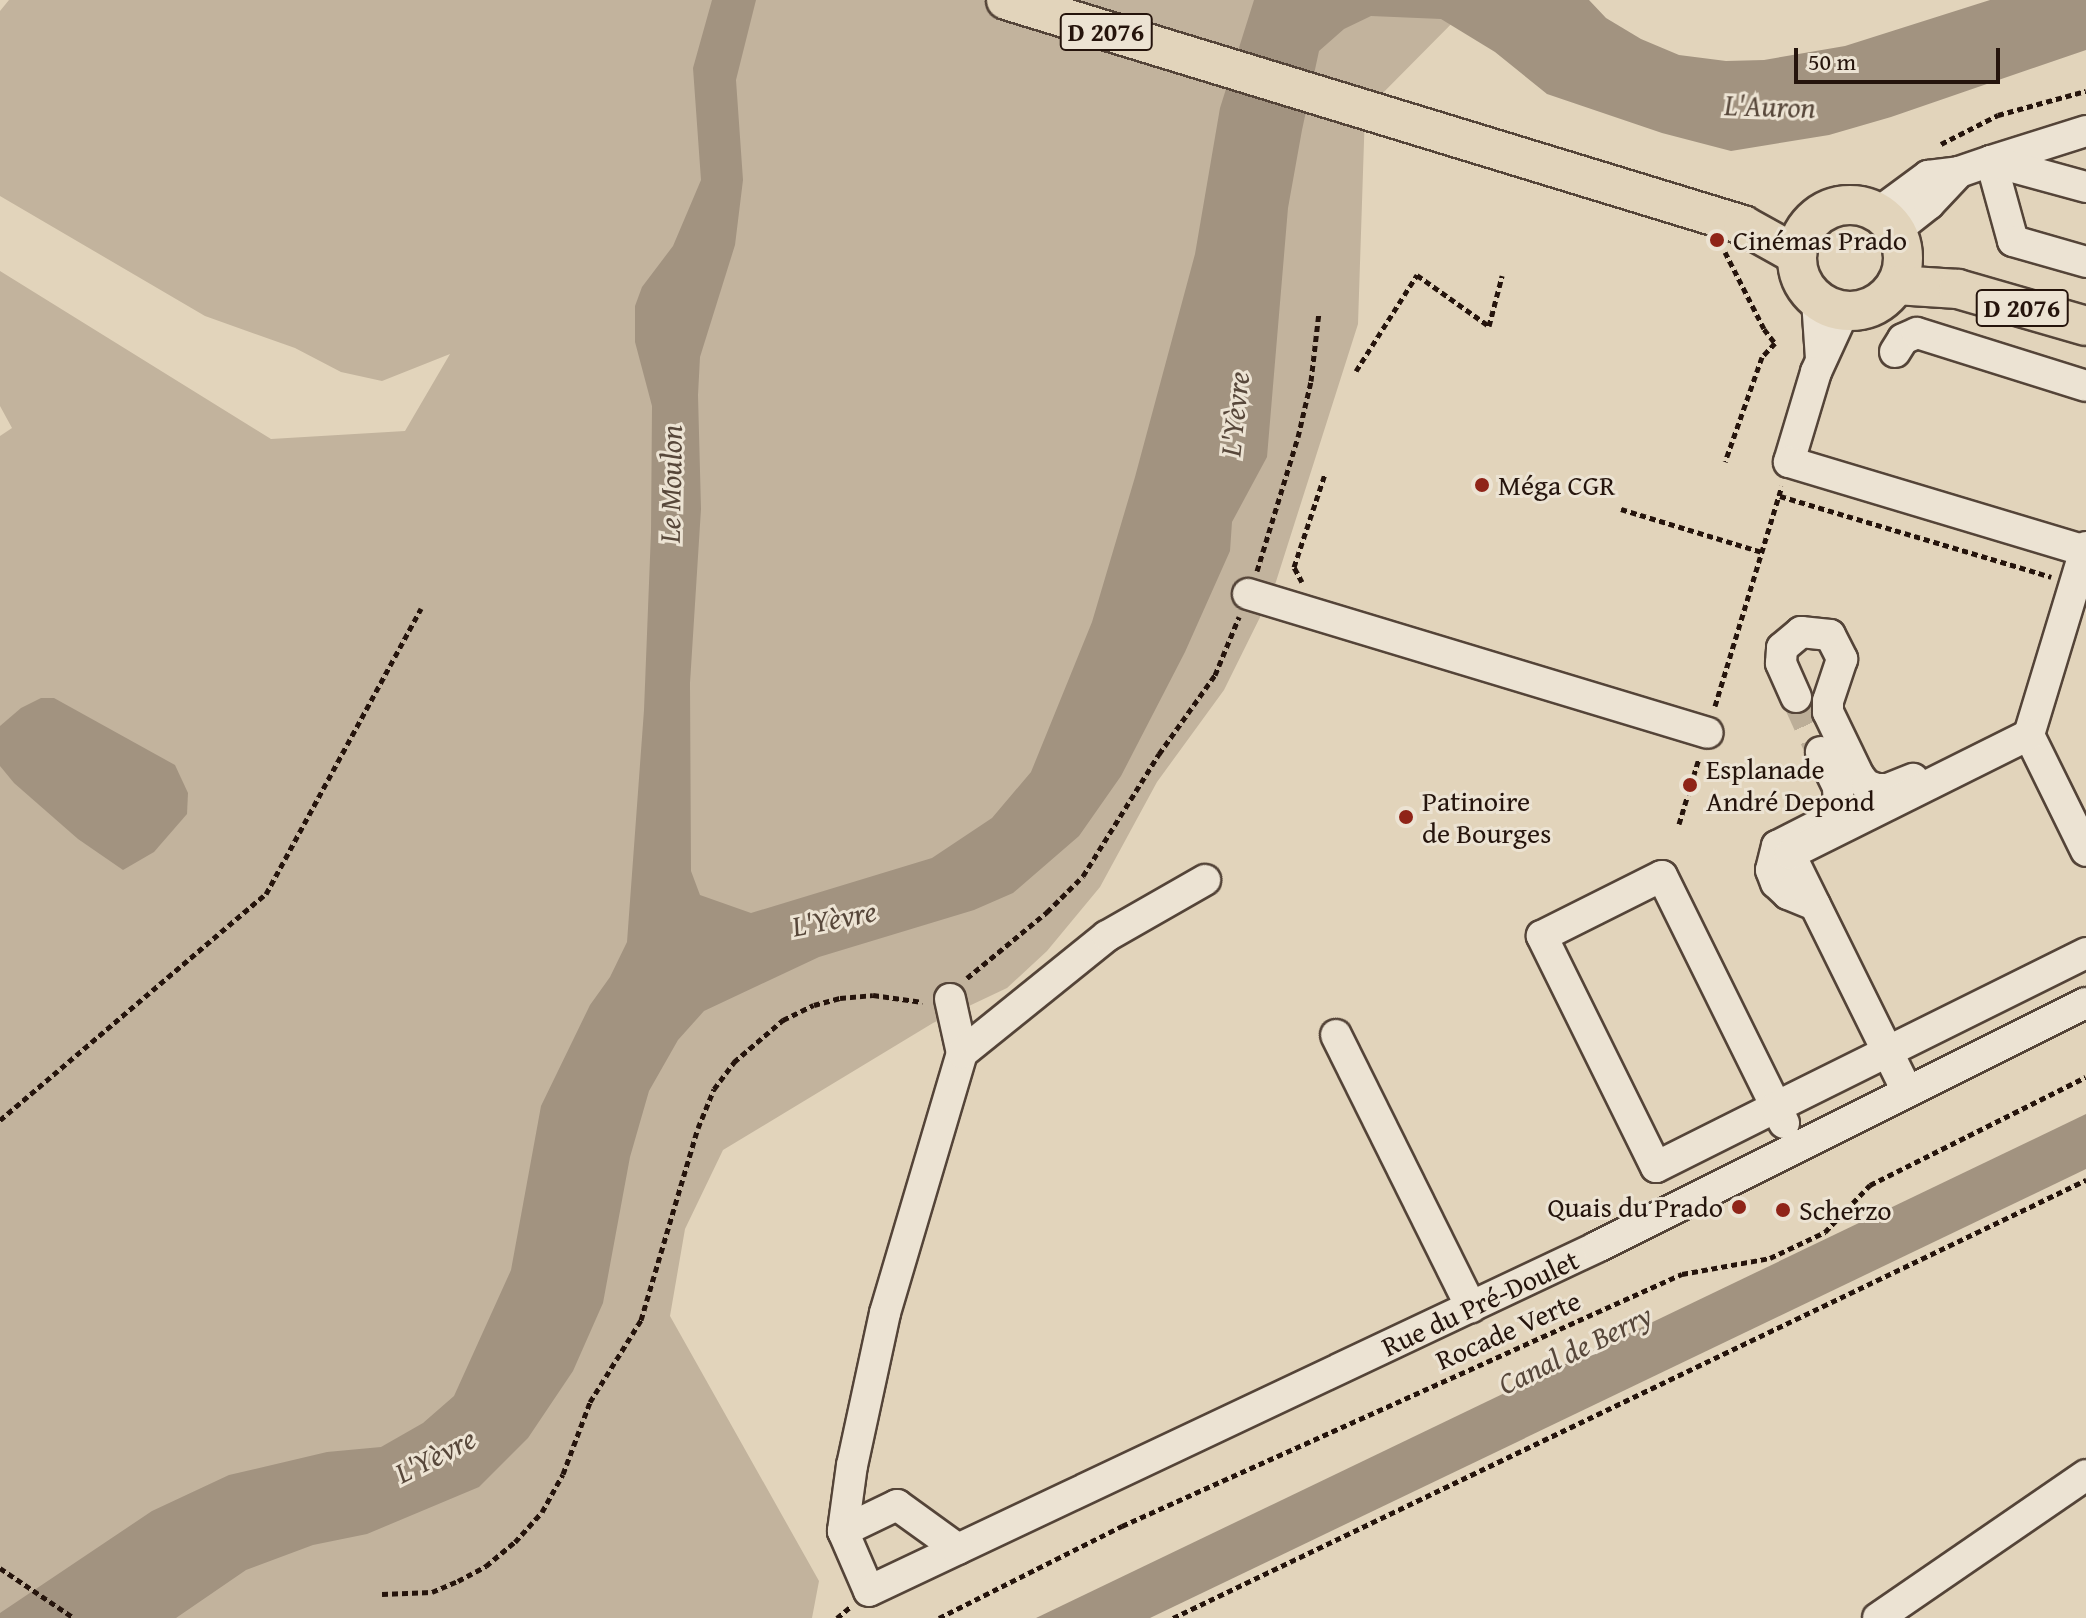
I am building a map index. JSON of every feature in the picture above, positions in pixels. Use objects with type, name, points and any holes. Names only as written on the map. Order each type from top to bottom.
[{"type":"main road","name":"D 2076","points":[[1006,0],[1207,64],[1730,221],[1803,239]]},
{"type":"main road","points":[[1838,205],[1861,205],[1894,245],[1879,303],[1830,305],[1799,272],[1803,239],[1838,205]]},
{"type":"main road","name":"D 2076","points":[[1894,245],[1958,289],[2086,326]]},
{"type":"street","points":[[1894,245],[1959,172],[2086,131]]},
{"type":"street","points":[[1991,161],[2086,187]]},
{"type":"street","points":[[1991,161],[2013,241],[2086,262]]},
{"type":"street","points":[[1830,305],[1821,364],[1789,462],[2085,549],[2029,735],[2086,851]]},
{"type":"street","points":[[1895,352],[1903,339],[1917,333],[2086,386]]},
{"type":"street","points":[[1248,594],[1707,733]]},
{"type":"street","points":[[1796,697],[1781,663],[1782,648],[1801,632],[1830,635],[1842,659],[1828,701],[1828,712],[1866,785],[1888,789],[1932,770],[1968,766]]},
{"type":"street","points":[[1907,1091],[1790,854],[2029,735]]},
{"type":"street","points":[[1815,905],[1788,894],[1776,883],[1771,870],[1777,846],[1826,821],[1839,807],[1838,787],[1821,752]]},
{"type":"street","points":[[1676,1206],[1542,936],[1662,876],[1795,1146]]},
{"type":"street","points":[[962,1053],[1107,936],[1205,880]]},
{"type":"street","points":[[1656,1167],[2086,953]]},
{"type":"street","points":[[843,1531],[852,1465],[885,1313],[962,1053],[950,999]]},
{"type":"street","name":"Rue du Pré-Doulet","points":[[843,1531],[869,1591],[1471,1307],[2086,1003]]},
{"type":"street","points":[[1336,1035],[1471,1307]]},
{"type":"street","points":[[1878,1618],[2086,1475]]},
{"type":"street","points":[[843,1531],[897,1505],[958,1549]]},
{"type":"path","points":[[1935,148],[1998,115],[2086,91]]},
{"type":"path","points":[[1725,462],[1762,357],[1775,343],[1764,329],[1713,229],[1730,221]]},
{"type":"path","points":[[1356,371],[1417,275],[1489,326],[1502,276]]},
{"type":"path","points":[[382,1594],[432,1592],[458,1581],[486,1566],[515,1542],[542,1512],[563,1474],[590,1402],[641,1320],[698,1128],[714,1089],[734,1062],[783,1020],[840,998],[873,995],[924,1002],[950,999],[981,964],[1047,912],[1083,876],[1159,754],[1215,675],[1274,524],[1311,381],[1319,312]]},
{"type":"path","points":[[1679,824],[1789,462]]},
{"type":"path","points":[[1318,616],[1294,567],[1325,474]]},
{"type":"path","points":[[1780,496],[2074,584]]},
{"type":"path","points":[[1621,509],[1762,552]]},
{"type":"path","points":[[0,1120],[266,894],[421,608]]},
{"type":"path","name":"Rocade Verte","points":[[939,1618],[1122,1526],[1682,1274],[1770,1258],[1825,1232],[1870,1185],[2086,1077]]},
{"type":"path","points":[[1173,1618],[2086,1180]]},
{"type":"path","points":[[0,1568],[74,1618]]},
{"type":"shaded area","points":[[9,0],[1475,0],[1365,111],[1358,324],[1273,591],[1224,690],[1157,782],[1100,887],[1047,951],[1007,988],[933,1023],[723,1150],[685,1229],[670,1316],[819,1581],[812,1618],[0,1618],[0,436],[12,428],[0,406],[0,271],[271,439],[405,431],[450,354],[382,381],[341,372],[295,348],[205,316],[0,196],[0,11]]},
{"type":"water","points":[[712,0],[756,0],[736,80],[743,180],[735,245],[700,357],[701,509],[690,683],[691,871],[700,895],[751,913],[932,858],[992,818],[1031,772],[1092,622],[1135,477],[1195,254],[1220,108],[1254,0],[1589,0],[1606,18],[1641,39],[1679,55],[1726,61],[1764,60],[1845,46],[1990,0],[2086,0],[2086,50],[1829,135],[1731,151],[1662,133],[1547,94],[1495,52],[1441,19],[1371,16],[1344,29],[1319,51],[1302,130],[1288,208],[1267,457],[1232,522],[1230,551],[1185,652],[1121,776],[1079,836],[1013,893],[974,910],[819,957],[704,1011],[678,1040],[649,1091],[630,1157],[603,1303],[573,1371],[528,1438],[479,1487],[367,1534],[313,1545],[246,1570],[176,1618],[0,1618],[0,1613],[152,1511],[229,1475],[327,1452],[381,1447],[423,1423],[454,1396],[511,1270],[541,1106],[590,1005],[610,977],[627,942],[644,710],[651,532],[652,406],[635,342],[635,306],[642,287],[673,246],[701,180],[693,68]]},
{"type":"water","points":[[41,698],[54,698],[175,765],[188,793],[187,814],[154,852],[123,870],[78,839],[14,783],[0,766],[0,726],[21,708]]},
{"type":"water","points":[[2086,1114],[2086,1169],[1150,1618],[1036,1618]]},
{"type":"tunnel","points":[[1796,697],[1821,752]]},
{"type":"place","name":"Cinémas Prado","points":[[1717,240]]},
{"type":"place","name":"Méga CGR","points":[[1482,485]]},
{"type":"place","name":"Esplanade André Depond","points":[[1690,785]]},
{"type":"place","name":"Patinoire de Bourges","points":[[1406,817]]},
{"type":"place","name":"Quais du Prado","points":[[1739,1207]]},
{"type":"place","name":"Scherzo","points":[[1783,1210]]},
{"type":"water label","name":"L'Auron","points":[[1770,106]]},
{"type":"water label","name":"L'Yèvre","points":[[1234,414]]},
{"type":"water label","name":"Le Moulon","points":[[670,484]]},
{"type":"water label","name":"L'Yèvre","points":[[834,918]]},
{"type":"water label","name":"Canal de Berry","points":[[1575,1349]]},
{"type":"water label","name":"L'Yèvre","points":[[435,1455]]}]
